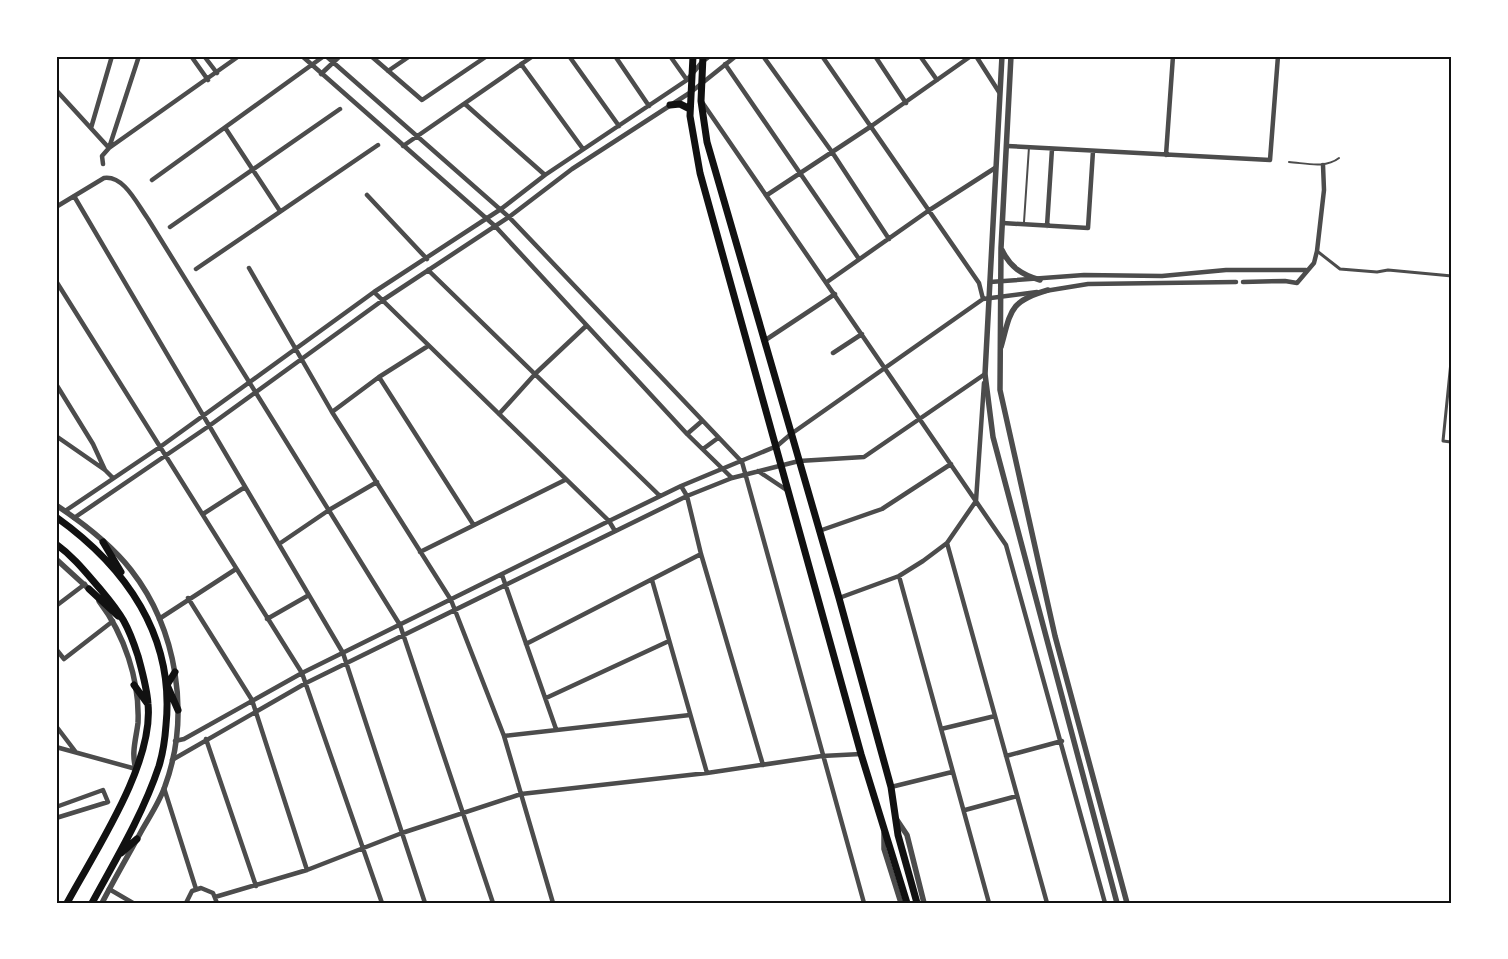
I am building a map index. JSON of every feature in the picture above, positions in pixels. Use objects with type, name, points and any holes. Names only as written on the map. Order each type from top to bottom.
[{"type":"main road","points":[[693,56],[690,109],[700,173],[778,446],[862,754],[907,903]]},
{"type":"main road","points":[[703,59],[701,101],[707,142],[763,342],[839,598],[891,787],[898,835],[916,903]]},
{"type":"main road","points":[[670,105],[680,104],[690,109]]},
{"type":"main road","points":[[56,517],[93,547],[128,584]]},
{"type":"main road","points":[[92,903],[119,854],[149,792],[160,764],[169,701],[166,669],[152,625],[103,542]]},
{"type":"main road","points":[[56,544],[69,553],[120,613],[127,624],[142,669],[148,705],[146,732],[136,769],[112,821],[67,903]]},
{"type":"main road","points":[[87,587],[127,624]]},
{"type":"main road","points":[[167,685],[175,672]]},
{"type":"main road","points":[[134,685],[148,705]]},
{"type":"main road","points":[[167,685],[178,710]]},
{"type":"main road","points":[[119,854],[137,840]]},
{"type":"street","points":[[91,128],[112,56]]},
{"type":"street","points":[[109,148],[139,56]]},
{"type":"street","points":[[191,56],[208,80]]},
{"type":"street","points":[[204,56],[217,73]]},
{"type":"street","points":[[103,164],[102,156],[109,148],[208,80],[238,56]]},
{"type":"street","points":[[302,56],[495,226],[687,434],[732,478]]},
{"type":"street","points":[[152,180],[226,129],[325,56],[418,135],[509,217],[742,462],[864,903]]},
{"type":"street","points":[[321,74],[340,56]]},
{"type":"street","points":[[371,56],[422,100],[487,56]]},
{"type":"street","points":[[388,71],[410,56]]},
{"type":"street","points":[[403,146],[533,56]]},
{"type":"street","points":[[569,56],[619,126]]},
{"type":"street","points":[[615,56],[649,106]]},
{"type":"street","points":[[670,56],[687,80]]},
{"type":"street","points":[[65,511],[160,447],[203,414],[297,349],[374,292],[501,209],[545,175],[687,80],[703,59],[710,56]]},
{"type":"street","points":[[74,518],[209,426],[383,300],[509,217],[572,169],[690,92],[736,56]]},
{"type":"street","points":[[763,56],[832,152],[889,239]]},
{"type":"street","points":[[822,56],[979,283],[983,300]]},
{"type":"street","points":[[875,56],[906,103]]},
{"type":"street","points":[[920,56],[937,80]]},
{"type":"street","points":[[767,194],[906,103],[971,56]]},
{"type":"street","points":[[976,56],[999,92]]},
{"type":"street","points":[[839,598],[899,576],[947,542],[976,501],[990,298],[1002,56]]},
{"type":"street","points":[[1011,56],[1000,280],[999,356],[1002,404],[1055,636],[1128,903]]},
{"type":"street","points":[[1166,155],[1173,56]]},
{"type":"street","points":[[1007,146],[1270,160],[1278,56]]},
{"type":"street","points":[[521,64],[583,149]]},
{"type":"street","points":[[725,64],[802,172],[859,259]]},
{"type":"street","points":[[56,90],[109,148]]},
{"type":"street","points":[[701,101],[920,417],[1006,546],[1062,742],[1105,903]]},
{"type":"street","points":[[465,104],[545,175]]},
{"type":"street","points":[[170,227],[340,109]]},
{"type":"street","points":[[226,129],[280,211]]},
{"type":"street","points":[[196,268],[378,145]]},
{"type":"street","points":[[1047,226],[1052,149]]},
{"type":"street","points":[[1003,223],[1088,228],[1093,151]]},
{"type":"street","points":[[1243,282],[1297,283],[1306,270],[1314,263],[1324,190],[1323,165]]},
{"type":"street","points":[[827,282],[928,211],[995,168]]},
{"type":"street","points":[[56,207],[104,178],[112,177],[120,181],[148,219],[248,382],[256,391],[400,625],[493,903]]},
{"type":"street","points":[[367,195],[427,258]]},
{"type":"street","points":[[74,196],[342,653],[426,903]]},
{"type":"street","points":[[1002,248],[1013,266],[1021,273],[1040,280]]},
{"type":"street","points":[[1317,251],[1340,269],[1377,272],[1388,270],[1452,276]]},
{"type":"street","points":[[248,268],[297,349],[332,412],[451,600],[504,736],[553,903]]},
{"type":"street","points":[[428,270],[536,373],[660,496]]},
{"type":"street","points":[[990,282],[1000,280],[1040,280],[1084,275],[1162,276],[1226,270],[1306,270]]},
{"type":"street","points":[[1226,270],[1226,282]]},
{"type":"street","points":[[1279,270],[1280,282]]},
{"type":"street","points":[[56,280],[302,673],[382,903]]},
{"type":"street","points":[[175,741],[193,735],[302,673],[660,496],[778,446],[791,434],[885,366],[983,300],[1088,284],[1236,282]]},
{"type":"street","points":[[999,356],[1007,325],[1016,304],[1029,295],[1048,290]]},
{"type":"street","points":[[374,292],[609,521],[615,531]]},
{"type":"street","points":[[763,342],[835,294]]},
{"type":"street","points":[[499,414],[536,373],[586,326]]},
{"type":"street","points":[[833,353],[862,334]]},
{"type":"street","points":[[332,412],[379,377],[428,346]]},
{"type":"street","points":[[1452,352],[1443,441],[1451,442],[1452,432]]},
{"type":"street","points":[[172,760],[306,682],[687,496],[732,478],[799,460],[864,457],[985,374]]},
{"type":"street","points":[[985,374],[993,437],[1116,903]]},
{"type":"street","points":[[379,377],[473,524]]},
{"type":"street","points":[[56,384],[93,444],[105,470]]},
{"type":"street","points":[[687,434],[702,420]]},
{"type":"street","points":[[56,436],[105,470],[113,478]]},
{"type":"street","points":[[704,449],[718,438]]},
{"type":"street","points":[[819,532],[882,509],[951,464]]},
{"type":"street","points":[[758,471],[789,492]]},
{"type":"street","points":[[420,552],[473,524],[565,480]]},
{"type":"street","points":[[279,544],[329,510],[377,482]]},
{"type":"street","points":[[681,486],[687,496],[701,554],[763,765]]},
{"type":"street","points":[[203,514],[245,487]]},
{"type":"street","points":[[56,505],[103,542],[131,570],[159,619],[175,672],[178,710],[172,760],[164,788],[102,903]]},
{"type":"street","points":[[947,542],[1047,903]]},
{"type":"street","points":[[526,644],[701,554]]},
{"type":"street","points":[[56,559],[87,587],[112,621],[125,649],[134,685],[137,709],[134,749],[136,769],[56,747]]},
{"type":"street","points":[[159,619],[188,598],[236,569]]},
{"type":"street","points":[[502,575],[556,729]]},
{"type":"street","points":[[899,576],[989,903]]},
{"type":"street","points":[[652,580],[707,773]]},
{"type":"street","points":[[56,606],[87,587]]},
{"type":"street","points":[[267,619],[309,595]]},
{"type":"street","points":[[188,598],[252,700],[307,870]]},
{"type":"street","points":[[56,649],[64,659],[112,621]]},
{"type":"street","points":[[546,698],[670,641]]},
{"type":"street","points":[[504,736],[690,715]]},
{"type":"street","points":[[941,729],[995,716]]},
{"type":"street","points":[[56,726],[75,751]]},
{"type":"street","points":[[206,739],[256,886]]},
{"type":"street","points":[[1006,756],[1062,742]]},
{"type":"street","points":[[215,897],[307,870],[402,833],[521,794],[707,773],[822,756],[862,754]]},
{"type":"street","points":[[891,787],[952,772]]},
{"type":"street","points":[[164,788],[196,889]]},
{"type":"street","points":[[56,806],[103,790],[108,802],[57,817]]},
{"type":"street","points":[[964,810],[1017,796]]},
{"type":"street","points":[[895,818],[907,835],[924,903]]},
{"type":"street","points":[[883,824],[884,849],[900,903]]},
{"type":"street","points":[[109,889],[133,903]]},
{"type":"street","points":[[186,903],[189,894],[196,889],[209,890],[217,903]]},
{"type":"lane","points":[[1024,224],[1029,148]]},
{"type":"lane","points":[[1289,162],[1323,165],[1339,158]]}]
